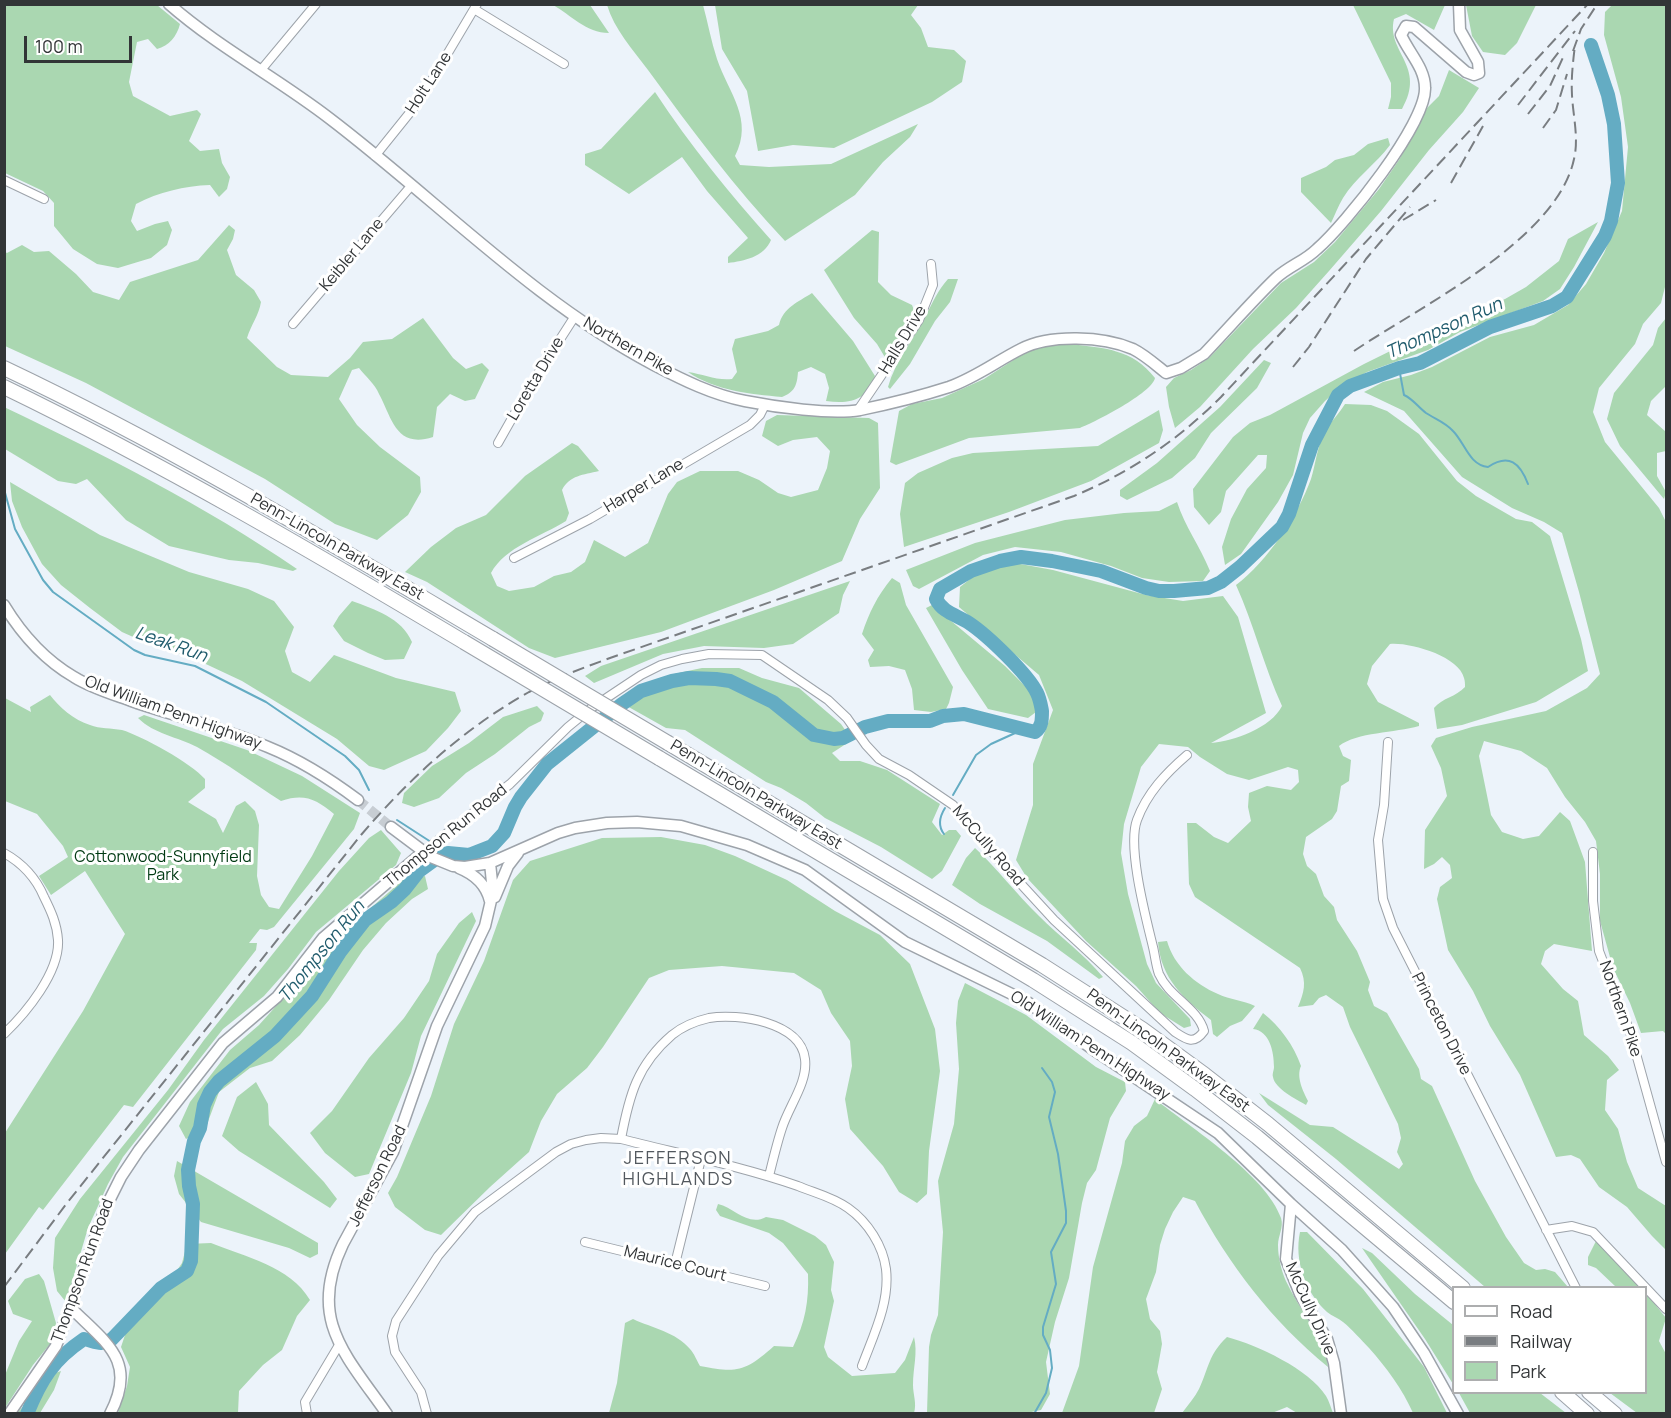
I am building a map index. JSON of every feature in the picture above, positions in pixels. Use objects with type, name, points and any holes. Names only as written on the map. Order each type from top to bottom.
[{"type":"highway","name":"Penn-Lincoln Parkway East","points":[[4,368],[204,470],[1042,965],[1142,1029],[1252,1111],[1462,1286]]},
{"type":"highway","name":"Penn-Lincoln Parkway East","points":[[4,387],[223,500],[1033,980],[1132,1043],[1195,1089],[1257,1137],[1452,1300]]},
{"type":"highway","points":[[1564,1394],[1587,1413]]},
{"type":"highway","points":[[1591,1394],[1615,1413]]},
{"type":"street","name":"Northern Pike","points":[[169,4],[198,28],[330,119],[509,266],[613,342],[688,382],[726,397],[765,405],[837,411],[858,410],[960,382],[1021,348],[1045,340],[1087,340],[1119,345],[1135,350],[1166,373],[1181,368],[1204,354],[1281,273],[1315,252],[1326,241],[1346,220],[1392,158],[1409,130],[1425,96],[1423,74],[1401,35],[1403,28],[1414,27],[1466,72],[1474,75],[1479,73],[1478,62],[1460,30],[1459,4]]},
{"type":"street","points":[[261,70],[316,4]]},
{"type":"street","points":[[476,7],[564,64]]},
{"type":"street","name":"Holt Lane","points":[[375,156],[420,100],[476,7]]},
{"type":"street","points":[[4,180],[44,199]]},
{"type":"street","name":"Keibler Lane","points":[[293,324],[411,186]]},
{"type":"street","name":"Halls Drive","points":[[858,410],[919,320],[933,285],[931,264]]},
{"type":"street","name":"Loretta Drive","points":[[498,443],[532,382],[575,316]]},
{"type":"street","name":"Harper Lane","points":[[514,558],[590,519],[750,425],[760,416],[765,405]]},
{"type":"street","name":"Old William Penn Highway","points":[[4,605],[19,628],[42,652],[65,672],[82,682],[284,753],[313,769],[358,800]]},
{"type":"street","name":"Thompson Run Road","points":[[9,1413],[56,1346],[72,1308],[106,1206],[121,1177],[146,1141],[223,1043],[277,997],[322,938],[510,784],[568,727],[590,709],[641,675],[661,665],[709,654],[762,655]]},
{"type":"street","name":"McCully Road","points":[[762,655],[828,700],[847,718],[879,759],[909,775],[953,806],[1054,920],[1175,1032],[1187,1040],[1194,1041],[1204,1031],[1201,1021],[1174,996],[1159,974],[1142,903],[1134,838],[1137,820],[1150,795],[1166,773],[1187,755]]},
{"type":"street","name":"Princeton Drive","points":[[1388,742],[1384,804],[1378,840],[1383,899],[1393,928],[1575,1286]]},
{"type":"street","name":"Old William Penn Highway","points":[[391,827],[427,853],[448,864],[465,867],[490,863],[558,833],[575,828],[607,823],[637,822],[681,826],[747,845],[787,861],[828,885],[905,942],[1026,1001],[1124,1071],[1175,1102],[1218,1133],[1342,1250],[1393,1307],[1424,1353],[1458,1413]]},
{"type":"street","points":[[490,909],[508,866],[522,849]]},
{"type":"street","name":"Northern Pike","points":[[1593,852],[1593,901],[1599,951],[1630,1032],[1666,1162]]},
{"type":"street","points":[[4,853],[25,867],[42,891],[55,920],[58,943],[53,969],[40,991],[24,1013],[4,1034]]},
{"type":"street","name":"Jefferson Road","points":[[387,1413],[339,1345],[332,1328],[328,1286],[343,1244],[393,1152],[434,1035],[477,946],[490,909],[493,892],[490,863]]},
{"type":"street","points":[[448,864],[472,874],[479,880],[487,892],[490,909]]},
{"type":"street","points":[[621,1139],[634,1085],[655,1054],[672,1036],[685,1026],[707,1018],[739,1017],[762,1022],[794,1037],[806,1061],[801,1082],[782,1127],[769,1176]]},
{"type":"street","points":[[427,1413],[422,1392],[395,1352],[392,1336],[396,1321],[438,1256],[475,1212],[556,1152],[571,1144],[601,1138],[621,1139],[769,1176],[829,1197],[847,1207],[864,1223],[880,1248],[886,1270],[885,1298],[862,1366]]},
{"type":"street","points":[[675,1264],[701,1159]]},
{"type":"street","name":"McCully Drive","points":[[1291,1204],[1286,1258],[1300,1294],[1327,1339],[1334,1363],[1341,1413]]},
{"type":"street","points":[[1546,1230],[1572,1226],[1593,1232],[1644,1286]]},
{"type":"street","name":"Maurice Court","points":[[585,1242],[765,1286]]},
{"type":"street","points":[[1647,1289],[1666,1309]]},
{"type":"street","points":[[72,1308],[113,1351],[121,1370],[122,1381],[110,1413]]},
{"type":"street","points":[[307,1413],[305,1402],[339,1345]]},
{"type":"green space","points":[[1466,4],[1536,5],[1517,43],[1505,55],[1483,52],[1472,36]]},
{"type":"green space","points":[[4,5],[157,5],[180,24],[172,40],[161,48],[157,49],[148,39],[137,42],[129,82],[133,96],[170,116],[197,110],[201,114],[189,141],[200,151],[219,149],[222,163],[230,177],[227,189],[219,197],[210,185],[181,188],[136,204],[131,221],[137,231],[168,221],[172,230],[167,245],[151,258],[118,268],[97,264],[73,249],[54,226],[54,203],[43,191],[5,173]]},
{"type":"green space","points":[[553,5],[590,5],[609,33],[586,27]]},
{"type":"green space","points":[[607,5],[703,5],[717,59],[741,118],[740,143],[735,156],[740,165],[769,167],[831,164],[918,124],[910,137],[883,162],[855,195],[785,241],[731,179],[624,39]]},
{"type":"green space","points":[[715,5],[918,5],[911,15],[921,28],[928,47],[954,50],[966,61],[962,82],[932,102],[834,148],[793,145],[758,151],[747,91],[722,49]]},
{"type":"green space","points":[[1353,5],[1445,5],[1434,30],[1406,14],[1394,19],[1395,41],[1408,70],[1410,81],[1409,94],[1402,109],[1388,109],[1391,83]]},
{"type":"green space","points":[[1612,5],[1666,5],[1666,283],[1661,303],[1643,324],[1635,344],[1599,388],[1593,412],[1605,442],[1659,508],[1666,522],[1666,1034],[1663,1031],[1641,1033],[1613,968],[1600,921],[1600,874],[1596,841],[1585,822],[1565,797],[1547,768],[1521,751],[1484,741],[1479,756],[1491,815],[1502,832],[1523,839],[1539,836],[1560,812],[1570,821],[1585,862],[1592,951],[1554,944],[1545,951],[1541,964],[1563,989],[1578,1001],[1584,1035],[1608,1056],[1619,1070],[1607,1080],[1605,1110],[1618,1129],[1627,1162],[1638,1188],[1666,1206],[1666,1250],[1627,1207],[1599,1187],[1580,1159],[1571,1155],[1556,1157],[1520,1075],[1448,950],[1437,899],[1440,887],[1452,878],[1450,865],[1442,857],[1424,869],[1425,830],[1447,796],[1441,768],[1431,746],[1436,738],[1472,727],[1546,711],[1587,688],[1600,674],[1562,533],[1512,508],[1462,477],[1404,411],[1364,392],[1383,382],[1432,367],[1490,337],[1534,325],[1568,305],[1586,284],[1604,253],[1622,211],[1628,147],[1621,97],[1604,35],[1605,12]]},
{"type":"green space","points":[[1449,70],[1479,88],[1463,112],[1296,308],[1253,349],[1200,407],[1175,428],[1166,387],[1174,378],[1209,358],[1281,283],[1314,262],[1335,242],[1379,189],[1399,160],[1427,108],[1439,96]]},
{"type":"green space","points":[[655,92],[710,168],[771,240],[759,254],[728,263],[728,257],[748,238],[707,191],[682,157],[629,194],[585,165],[585,154],[601,149]]},
{"type":"green space","points":[[1388,138],[1390,145],[1348,191],[1331,223],[1301,192],[1301,178],[1326,167],[1335,160],[1354,155],[1368,144]]},
{"type":"green space","points":[[1598,222],[1560,289],[1543,301],[1460,332],[1428,350],[1367,372],[1342,386],[1325,401],[1310,418],[1303,433],[1293,475],[1278,502],[1241,554],[1225,565],[1222,547],[1231,519],[1247,489],[1266,468],[1267,455],[1258,455],[1226,491],[1221,512],[1209,525],[1194,507],[1193,489],[1233,437],[1250,423],[1270,415],[1364,364],[1445,324],[1505,299],[1526,287],[1559,261],[1568,239]]},
{"type":"green space","points":[[229,225],[235,230],[227,250],[236,275],[254,290],[261,302],[247,338],[277,367],[291,375],[328,377],[350,358],[363,342],[392,339],[423,318],[453,358],[466,369],[482,363],[489,370],[475,399],[465,401],[450,394],[437,407],[433,437],[421,440],[411,439],[397,429],[372,383],[359,368],[352,370],[339,399],[357,425],[380,447],[420,477],[421,492],[408,515],[377,540],[335,524],[265,479],[86,383],[5,346],[5,252],[22,245],[34,252],[49,251],[93,292],[119,300],[130,282],[198,260]]},
{"type":"green space","points":[[872,230],[879,232],[878,282],[891,295],[912,305],[915,313],[886,359],[877,344],[854,318],[824,270]]},
{"type":"green space","points":[[948,279],[958,279],[950,302],[935,321],[910,364],[890,389],[888,387],[891,377],[900,359],[938,292]]},
{"type":"green space","points":[[812,293],[853,341],[875,376],[872,384],[862,396],[843,402],[826,401],[829,388],[825,374],[811,367],[798,372],[794,388],[782,397],[746,393],[710,384],[688,372],[732,379],[737,372],[732,349],[735,339],[768,331],[779,325],[788,310]]},
{"type":"green space","points":[[1666,318],[1666,386],[1651,401],[1647,415],[1666,432],[1666,451],[1657,453],[1657,476],[1666,492],[1664,499],[1620,446],[1607,419],[1614,393],[1653,345],[1658,328]]},
{"type":"green space","points":[[1070,344],[1106,349],[1127,356],[1146,368],[1155,378],[1152,384],[1134,399],[1080,428],[969,438],[896,465],[890,462],[899,411],[912,404],[942,398],[984,379],[1038,347]]},
{"type":"green space","points":[[1264,360],[1271,363],[1257,388],[1211,433],[1195,458],[1172,478],[1127,500],[1120,496],[1120,490],[1157,463],[1220,407]]},
{"type":"green space","points":[[1345,404],[1371,405],[1387,411],[1419,434],[1457,481],[1476,496],[1516,519],[1532,522],[1550,536],[1581,639],[1588,671],[1536,702],[1462,725],[1437,729],[1434,708],[1465,687],[1460,670],[1453,663],[1432,652],[1409,645],[1390,644],[1372,666],[1367,684],[1378,702],[1419,723],[1419,726],[1366,735],[1339,746],[1343,756],[1351,760],[1349,781],[1341,786],[1337,811],[1332,819],[1306,837],[1303,854],[1307,866],[1316,874],[1324,896],[1334,907],[1337,920],[1357,951],[1370,982],[1368,990],[1374,1006],[1387,1013],[1419,1069],[1421,1079],[1432,1086],[1475,1181],[1506,1237],[1524,1263],[1536,1270],[1545,1269],[1555,1272],[1567,1286],[1484,1286],[1336,1159],[1268,1105],[1259,1093],[1310,1125],[1333,1127],[1399,1169],[1403,1164],[1397,1152],[1401,1138],[1398,1124],[1350,1027],[1343,1007],[1326,995],[1319,998],[1313,1005],[1298,1007],[1304,988],[1300,968],[1195,897],[1189,884],[1187,823],[1196,823],[1214,837],[1228,843],[1251,821],[1248,807],[1249,793],[1267,786],[1291,790],[1299,782],[1298,770],[1288,767],[1249,780],[1227,774],[1188,747],[1159,744],[1141,767],[1124,824],[1121,853],[1128,894],[1147,964],[1156,983],[1190,1019],[1191,1026],[1184,1028],[1160,1013],[1136,986],[1086,941],[1027,878],[1016,860],[1033,805],[1033,764],[1053,710],[1039,675],[959,607],[960,587],[979,572],[1015,563],[1053,570],[1146,595],[1183,601],[1223,596],[1238,617],[1266,713],[1211,743],[1251,732],[1270,721],[1282,706],[1236,585],[1259,564],[1290,522],[1311,479],[1319,448],[1328,427]]},
{"type":"green space","points":[[4,407],[154,482],[227,524],[297,569],[293,571],[258,563],[229,560],[169,546],[126,520],[87,479],[76,484],[58,481],[5,449]]},
{"type":"green space","points":[[1159,410],[1163,430],[1159,443],[1091,481],[1009,512],[904,547],[900,514],[905,483],[918,473],[952,458],[973,453],[1098,446]]},
{"type":"green space","points":[[777,415],[869,418],[878,423],[880,488],[860,519],[842,561],[774,590],[661,632],[555,658],[529,648],[427,582],[405,572],[431,547],[456,528],[486,515],[525,476],[572,443],[578,446],[599,471],[577,476],[565,485],[562,490],[569,513],[566,521],[505,556],[491,573],[497,586],[509,591],[534,587],[554,576],[571,572],[585,562],[594,540],[625,557],[648,543],[668,494],[677,482],[700,471],[738,471],[759,480],[778,493],[791,497],[818,490],[827,468],[830,451],[817,437],[793,440],[778,446],[762,436],[766,421]]},
{"type":"green space","points":[[10,482],[100,535],[189,572],[248,589],[274,601],[294,627],[285,651],[292,672],[310,682],[334,655],[396,678],[455,692],[461,711],[426,751],[384,770],[369,766],[337,739],[242,681],[193,658],[149,644],[122,632],[90,608],[61,585],[42,564],[22,527],[12,501]]},
{"type":"green space","points":[[1177,502],[1210,571],[1203,581],[1169,582],[1142,578],[1111,566],[1061,552],[1015,547],[983,555],[919,589],[913,586],[906,570],[975,543],[1065,520],[1159,511]]},
{"type":"green space","points":[[892,578],[900,583],[906,605],[953,687],[946,709],[931,712],[914,710],[912,689],[905,670],[889,666],[870,667],[868,660],[874,650],[862,634],[874,605]]},
{"type":"green space","points":[[850,581],[843,595],[839,613],[793,644],[764,648],[704,646],[663,654],[594,683],[585,676],[601,666]]},
{"type":"green space","points":[[352,601],[369,607],[402,627],[412,642],[404,659],[385,660],[344,641],[333,626]]},
{"type":"green space","points":[[932,605],[1005,666],[1033,694],[1036,712],[1028,718],[988,709],[926,608]]},
{"type":"green space","points":[[702,668],[739,668],[762,678],[799,688],[841,724],[852,740],[832,753],[840,761],[860,761],[887,770],[940,804],[932,822],[942,835],[949,830],[956,830],[961,836],[942,871],[932,879],[881,847],[825,818],[806,803],[766,782],[685,730],[666,728],[618,701],[647,683]]},
{"type":"green space","name":"Cottonwood-Sunnyfield Park","points":[[50,695],[78,720],[102,728],[131,733],[189,765],[205,779],[205,788],[188,802],[216,819],[223,833],[236,806],[245,801],[255,811],[259,825],[257,876],[261,895],[269,907],[279,909],[312,856],[334,814],[309,799],[296,798],[281,801],[208,753],[151,728],[138,718],[144,715],[247,750],[302,776],[360,813],[354,829],[274,927],[267,930],[260,929],[249,943],[257,943],[256,950],[133,1107],[124,1105],[43,1210],[39,1207],[5,1254],[5,1133],[83,1011],[125,934],[85,871],[51,895],[39,876],[68,857],[63,846],[37,814],[5,801],[5,698],[31,712],[30,707]]},
{"type":"green space","points":[[537,706],[544,713],[541,721],[529,727],[466,773],[439,798],[414,807],[402,803],[404,793],[432,766],[469,743],[503,717]]},
{"type":"green space","points":[[381,830],[401,853],[396,865],[316,932],[264,996],[223,1029],[123,1157],[88,1228],[66,1302],[57,1291],[53,1268],[55,1238],[80,1199],[339,871],[369,838]]},
{"type":"green space","points":[[661,837],[705,845],[787,880],[835,911],[880,935],[910,964],[935,1029],[940,1071],[929,1151],[927,1194],[917,1203],[899,1192],[883,1166],[850,1129],[845,1099],[852,1066],[850,1041],[831,1013],[821,990],[794,973],[722,966],[669,970],[649,978],[587,1068],[557,1094],[541,1121],[529,1152],[441,1235],[425,1230],[395,1207],[388,1193],[431,1096],[454,1024],[484,961],[513,880],[530,861],[602,838]]},
{"type":"green space","points":[[975,848],[1031,908],[1103,977],[1099,979],[1047,941],[980,904],[952,885],[966,858]]},
{"type":"green space","points":[[425,876],[428,889],[412,899],[386,923],[300,1035],[272,1061],[250,1068],[219,1092],[206,1127],[186,1139],[179,1126],[190,1102],[230,1050],[259,1025],[342,933],[404,879]]},
{"type":"green space","points":[[472,912],[476,921],[421,1036],[411,1073],[369,1174],[355,1177],[325,1153],[310,1133],[332,1111],[369,1058],[404,1018],[429,981],[437,954],[459,923]]},
{"type":"green space","points":[[1167,941],[1180,966],[1194,979],[1209,990],[1255,1006],[1242,1021],[1230,1026],[1217,1037],[1213,1034],[1211,1020],[1183,996],[1164,967],[1158,942]]},
{"type":"green space","points":[[965,983],[1026,1015],[1096,1067],[1125,1082],[1126,1091],[1110,1118],[1096,1170],[1087,1183],[1082,1203],[1069,1278],[1055,1322],[1046,1362],[1050,1394],[1041,1410],[1022,1414],[927,1413],[929,1347],[938,1315],[943,1232],[938,1181],[954,1124],[959,1069],[956,1023],[958,1001]]},
{"type":"green space","points":[[1263,1013],[1281,1030],[1298,1059],[1301,1066],[1299,1075],[1301,1084],[1308,1101],[1306,1105],[1286,1093],[1275,1081],[1270,1043],[1263,1034],[1253,1029]]},
{"type":"green space","points":[[256,1082],[268,1104],[269,1125],[324,1182],[337,1199],[330,1208],[239,1151],[222,1136],[237,1097]]},
{"type":"green space","points":[[1155,1099],[1226,1153],[1260,1185],[1273,1202],[1282,1221],[1278,1245],[1282,1271],[1318,1336],[1328,1367],[1288,1331],[1270,1311],[1237,1270],[1195,1201],[1183,1197],[1165,1229],[1156,1272],[1146,1299],[1150,1319],[1160,1331],[1162,1344],[1157,1372],[1162,1389],[1154,1413],[1062,1413],[1079,1366],[1093,1267],[1122,1163],[1125,1141],[1134,1126],[1147,1116]]},
{"type":"green space","points":[[177,1161],[318,1243],[318,1254],[310,1258],[289,1248],[201,1222],[179,1194],[174,1176]]},
{"type":"green space","points":[[718,1204],[753,1220],[766,1217],[783,1220],[815,1236],[826,1245],[834,1262],[831,1290],[834,1301],[824,1347],[828,1357],[852,1376],[895,1373],[905,1360],[914,1337],[916,1349],[913,1385],[914,1413],[609,1413],[617,1383],[625,1323],[633,1319],[678,1338],[691,1351],[700,1366],[732,1370],[748,1366],[774,1346],[793,1347],[805,1312],[808,1274],[783,1243],[769,1233],[720,1216],[716,1210]]},
{"type":"green space","points":[[1300,1232],[1307,1232],[1363,1289],[1424,1367],[1447,1413],[1413,1413],[1399,1387],[1375,1355],[1346,1325],[1319,1304],[1307,1285],[1300,1264]]},
{"type":"green space","points":[[1596,1241],[1639,1286],[1615,1286],[1596,1268],[1588,1265],[1588,1257]]},
{"type":"green space","points":[[211,1243],[279,1271],[301,1288],[310,1300],[297,1316],[282,1350],[263,1365],[239,1391],[238,1413],[118,1413],[127,1386],[130,1367],[121,1347],[127,1329],[156,1302],[182,1263],[187,1244]]},
{"type":"green space","points":[[1362,1248],[1372,1253],[1415,1294],[1452,1324],[1452,1382]]},
{"type":"green space","points":[[39,1274],[44,1281],[56,1323],[54,1339],[33,1365],[5,1408],[5,1375],[19,1341],[32,1321],[13,1314],[8,1301],[25,1279]]},
{"type":"green space","points":[[1647,1294],[1666,1318],[1659,1341],[1666,1354],[1666,1413],[1637,1413],[1611,1394],[1647,1394]]},
{"type":"green space","points":[[1227,1337],[1267,1352],[1308,1377],[1326,1396],[1333,1413],[1297,1413],[1287,1407],[1272,1413],[1182,1413],[1199,1389],[1216,1350]]},
{"type":"green space","points":[[61,1371],[54,1390],[40,1413],[17,1413],[55,1373]]},
{"type":"green space","points":[[1460,1394],[1541,1394],[1566,1413],[1470,1413]]},
{"type":"waterway","name":"Thompson Run","points":[[27,1414],[43,1380],[64,1355],[84,1339],[101,1343],[112,1339],[161,1288],[187,1271],[191,1261],[193,1204],[188,1170],[204,1105],[210,1092],[219,1081],[275,1036],[312,996],[340,952],[365,920],[391,902],[419,871],[441,855],[448,853],[469,855],[492,846],[504,833],[521,797],[547,764],[622,704],[641,691],[672,681],[689,678],[716,679],[730,681],[773,702],[814,735],[834,739],[843,738],[865,727],[888,721],[930,721],[943,716],[964,714],[1035,732],[1040,726],[1042,711],[1038,695],[1032,685],[986,636],[969,623],[942,608],[936,599],[940,589],[971,571],[1000,561],[1021,557],[1101,571],[1159,591],[1208,588],[1221,582],[1282,527],[1289,514],[1312,445],[1338,395],[1350,386],[1399,368],[1420,363],[1490,327],[1552,306],[1567,297],[1605,236],[1611,221],[1618,183],[1614,124],[1608,95],[1591,45]]},
{"type":"waterway","points":[[1399,368],[1404,395],[1426,413],[1450,428],[1476,462],[1488,467],[1502,461],[1513,462],[1528,484]]},
{"type":"waterway","name":"Leak Run","points":[[4,489],[15,529],[43,580],[53,592],[134,650],[145,655],[195,666],[266,702],[345,756],[359,770],[369,790]]},
{"type":"waterway","points":[[953,795],[976,755],[991,744],[1024,729]]},
{"type":"waterway","points":[[944,834],[940,821],[945,808]]},
{"type":"waterway","name":"Leak Run","points":[[397,820],[448,853]]},
{"type":"waterway","points":[[1034,1414],[1046,1393],[1052,1368],[1050,1350],[1043,1335],[1043,1327],[1056,1284],[1051,1252],[1066,1223],[1058,1154],[1049,1117],[1055,1092],[1052,1082],[1042,1068]]},
{"type":"tunnel","points":[[358,800],[391,827]]},
{"type":"railway","points":[[4,1287],[67,1203],[361,835],[418,774],[460,738],[505,706],[569,673],[1074,496],[1095,487],[1153,454],[1205,413],[1221,397],[1588,4]]},
{"type":"railway","points":[[1573,51],[1581,29],[1596,6]]},
{"type":"railway","points":[[1518,105],[1575,31]]},
{"type":"railway","points":[[1354,351],[1482,269],[1514,244],[1542,217],[1562,189],[1574,159],[1576,135],[1572,70],[1575,45]]},
{"type":"railway","points":[[1528,114],[1550,86],[1565,53]]},
{"type":"railway","points":[[1543,128],[1556,110],[1567,74]]},
{"type":"railway","points":[[1451,183],[1483,126]]},
{"type":"railway","points":[[1403,220],[1436,200]]},
{"type":"railway","points":[[1293,367],[1309,347],[1366,259],[1410,207]]},
{"type":"district","name":"JEFFERSON HIGHLANDS","points":[[678,1169]]}]
